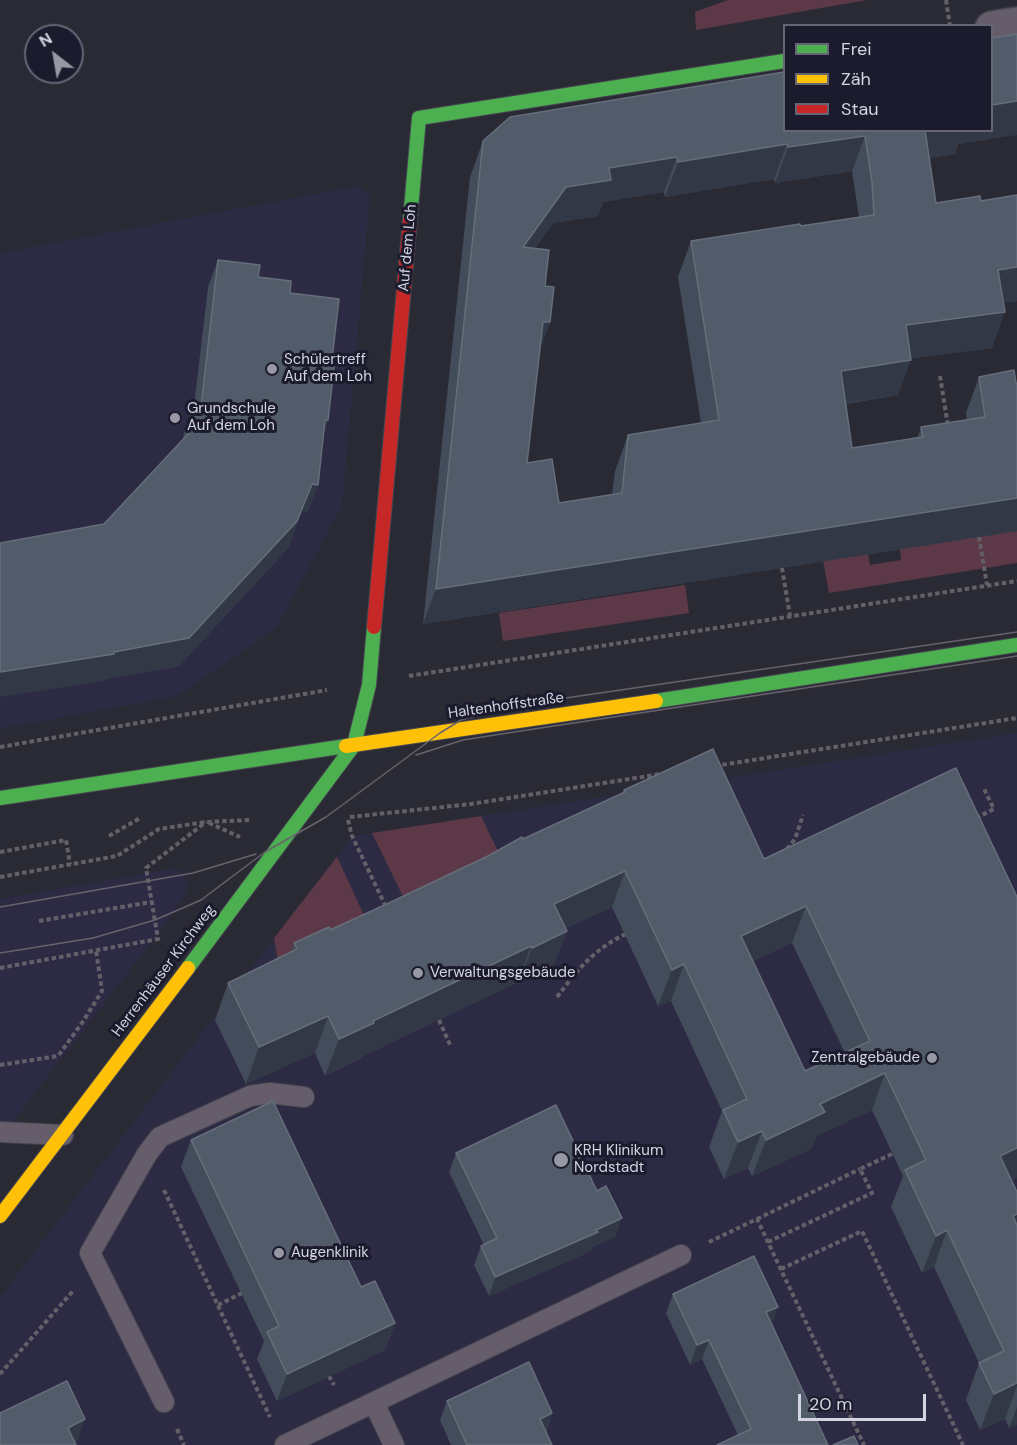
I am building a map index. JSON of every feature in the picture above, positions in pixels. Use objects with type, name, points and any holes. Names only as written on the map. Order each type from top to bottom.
[{"type":"street","points":[[993,28],[1017,24]]},
{"type":"street","name":"Auf dem Loh","points":[[354,744],[369,685],[419,118],[783,61]]},
{"type":"street","name":"Haltenhoffstraße","points":[[0,798],[354,744],[760,686],[1017,645]]},
{"type":"street","name":"Herrenhäuser Kirchweg","points":[[0,1216],[301,818],[354,744]]},
{"type":"lane","points":[[164,1402],[90,1253],[147,1154],[160,1137],[250,1096],[270,1093],[304,1097]]},
{"type":"lane","points":[[0,1132],[63,1135]]},
{"type":"lane","points":[[285,1445],[681,1255]]},
{"type":"lane","points":[[374,1403],[394,1445]]},
{"type":"path","points":[[946,0],[950,24]]},
{"type":"path","points":[[940,376],[949,431]]},
{"type":"path","points":[[979,537],[987,585]]},
{"type":"path","points":[[782,568],[790,616]]},
{"type":"path","points":[[0,747],[322,690],[369,685],[454,669],[1017,581]]},
{"type":"path","points":[[714,766],[1017,718]]},
{"type":"path","points":[[386,909],[352,836],[348,817],[471,804],[668,773]]},
{"type":"path","points":[[974,819],[994,809],[983,787]]},
{"type":"path","points":[[782,856],[795,839],[803,815]]},
{"type":"path","points":[[0,878],[117,856],[159,829],[206,822],[146,868],[158,939],[0,968]]},
{"type":"path","points":[[0,852],[66,840],[70,864]]},
{"type":"path","points":[[39,921],[152,902]]},
{"type":"path","points":[[557,996],[582,964],[608,942],[629,932]]},
{"type":"path","points":[[0,1065],[58,1056],[102,991],[96,950]]},
{"type":"path","points":[[439,1020],[452,1047]]},
{"type":"path","points":[[147,1154],[274,1425]]},
{"type":"path","points":[[681,1255],[892,1154]]},
{"type":"path","points":[[768,1242],[872,1193],[860,1169]]},
{"type":"path","points":[[757,1219],[864,1445]]},
{"type":"path","points":[[781,1269],[862,1231],[963,1445]]},
{"type":"path","points":[[0,1374],[96,1264]]},
{"type":"path","points":[[218,1305],[242,1293]]},
{"type":"path","points":[[330,1376],[334,1385]]},
{"type":"shaded area","points":[[728,0],[867,0],[696,30],[695,12]]},
{"type":"shaded area","name":"Grundschule Auf dem Loh","points":[[358,186],[370,195],[342,506],[276,628],[178,696],[0,729],[0,253]]},
{"type":"shaded area","points":[[1017,531],[1017,563],[829,593],[823,561],[868,554],[870,565],[901,560],[900,549]]},
{"type":"shaded area","points":[[685,585],[689,613],[503,641],[499,613]]},
{"type":"shaded area","name":"KRH Klinikum Nordstadt","points":[[1017,733],[1017,1445],[0,1445],[0,1297],[352,836]]},
{"type":"shaded area","points":[[481,816],[509,874],[415,921],[372,833]]},
{"type":"shaded area","points":[[337,857],[375,939],[281,979],[274,938]]},
{"type":"shaded area","points":[[170,869],[179,870],[185,877],[188,887],[184,896],[155,938],[0,1138],[0,899]]},
{"type":"building","points":[[1017,34],[1017,101],[993,105],[993,38]]},
{"type":"building","points":[[783,72],[783,132],[925,132],[936,203],[980,196],[981,201],[1017,195],[1017,267],[998,270],[1005,312],[906,325],[911,360],[841,371],[852,448],[923,437],[921,427],[985,417],[979,377],[1014,370],[1017,383],[1017,498],[436,589],[483,141],[510,117]],"holes":[[[865,136],[874,215],[691,241],[719,420],[628,435],[622,493],[559,503],[552,459],[527,463],[543,322],[550,322],[554,287],[545,286],[549,250],[523,247],[566,187],[611,180],[609,168],[677,157],[678,162],[787,144],[788,147]]]},
{"type":"building","points":[[218,260],[260,265],[258,277],[291,281],[290,293],[339,299],[332,359],[335,359],[318,485],[312,484],[297,521],[189,638],[114,652],[114,654],[0,672],[0,543],[104,524],[190,432],[193,406],[201,407]]},
{"type":"building","points":[[713,749],[764,859],[956,768],[1017,897],[1017,1148],[1000,1156],[1017,1192],[1017,1214],[1013,1216],[1017,1225],[1017,1383],[994,1394],[979,1363],[1004,1351],[947,1230],[936,1236],[905,1170],[926,1160],[885,1073],[820,1104],[825,1112],[766,1140],[762,1131],[738,1142],[723,1110],[747,1099],[684,964],[672,970],[625,871],[554,904],[567,931],[532,948],[531,946],[339,1039],[328,1016],[259,1047],[228,983],[297,949],[294,943],[329,927],[330,930],[389,903],[488,856],[522,837],[523,839],[625,792],[624,790]],"holes":[[[806,906],[870,1041],[805,1071],[741,936]]]},
{"type":"building","name":"Augenklinik","points":[[273,1101],[361,1287],[375,1281],[395,1323],[287,1374],[267,1332],[279,1326],[191,1140]]},
{"type":"building","points":[[556,1105],[597,1191],[606,1186],[622,1218],[596,1230],[598,1232],[495,1277],[481,1246],[497,1238],[456,1153]]},
{"type":"building","points":[[754,1256],[778,1307],[766,1312],[828,1445],[717,1445],[751,1429],[709,1340],[697,1345],[673,1294]]},
{"type":"building","points":[[529,1362],[552,1413],[540,1419],[552,1445],[467,1445],[447,1401]]},
{"type":"building","points":[[67,1381],[85,1419],[68,1428],[76,1445],[0,1445],[0,1413]]},
{"type":"building","points":[[854,1436],[858,1445],[833,1445]]},
{"type":"tram line","points":[[0,953],[93,938],[155,920],[201,900],[265,852],[326,817],[461,720],[518,705],[1017,632]]},
{"type":"tram line","points":[[416,755],[463,740],[1017,656]]},
{"type":"tram line","points":[[0,907],[193,873],[256,854]]},
{"type":"traffic: fast","points":[[410,220],[419,118],[783,61]]},
{"type":"traffic: fast","points":[[188,968],[354,745],[369,685],[374,627]]},
{"type":"traffic: fast","points":[[656,701],[1017,645]]},
{"type":"traffic: fast","points":[[0,798],[346,746]]},
{"type":"traffic: slow","points":[[346,746],[656,701]]},
{"type":"traffic: slow","points":[[0,1216],[188,968]]},
{"type":"traffic: jam","points":[[374,627],[410,220]]},
{"type":"place","name":"Schülertreff Auf dem Loh","points":[[272,369]]},
{"type":"place","name":"Grundschule Auf dem Loh","points":[[175,418]]},
{"type":"place","name":"Verwaltungsgebäude","points":[[418,973]]},
{"type":"place","name":"Zentralgebäude","points":[[932,1058]]},
{"type":"place","name":"KRH Klinikum Nordstadt","points":[[561,1160]]},
{"type":"place","name":"Augenklinik","points":[[279,1253]]}]
